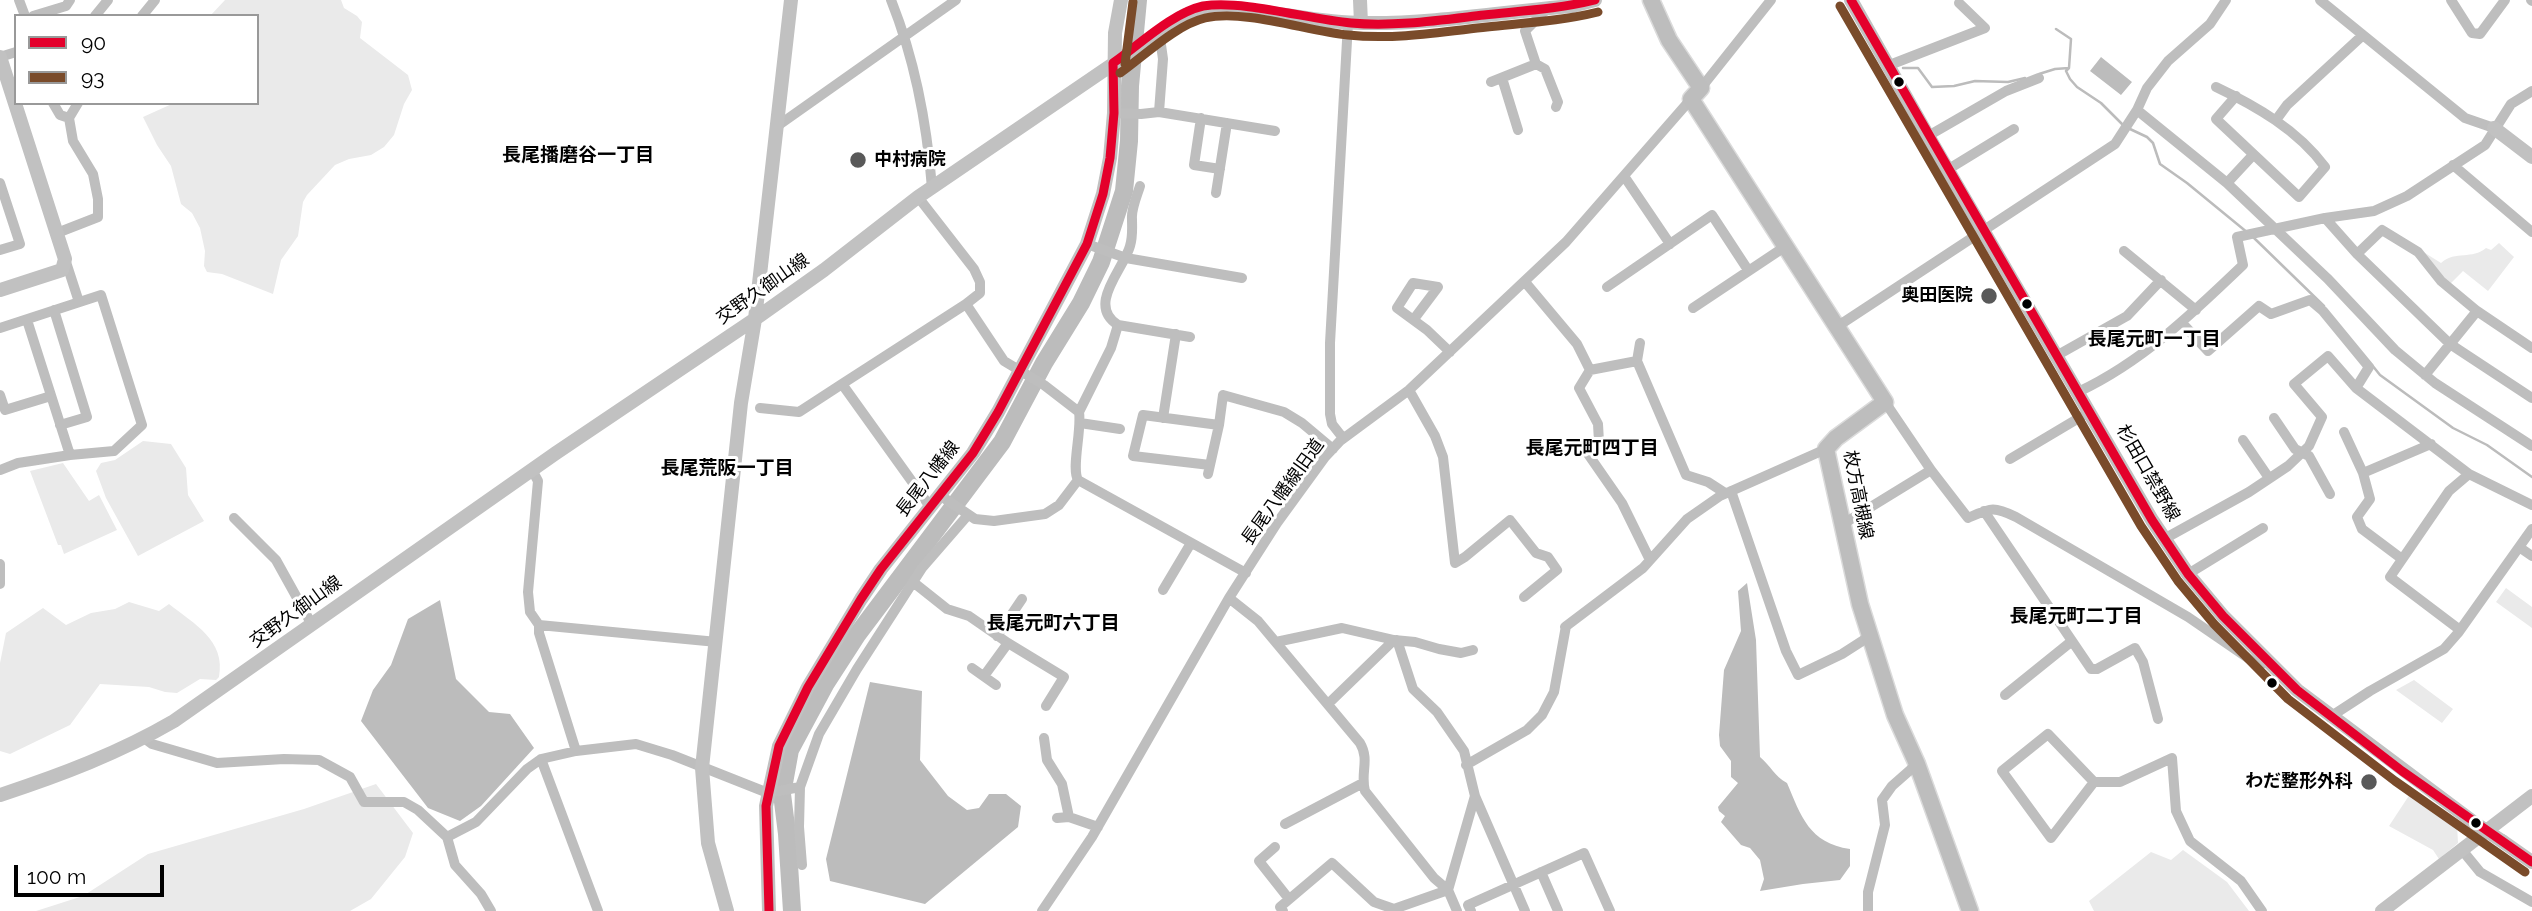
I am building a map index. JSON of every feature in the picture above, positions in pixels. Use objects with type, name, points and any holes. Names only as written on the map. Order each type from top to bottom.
[{"type":"main road","points":[[727,911],[708,843],[702,768],[741,403],[755,319],[791,0]]},
{"type":"main road","name":"長尾八幡線","points":[[769,911],[770,872],[766,834],[779,746],[808,687],[881,569],[931,508],[945,498],[1024,372],[1087,244],[1103,194],[1117,114],[1118,59],[1115,33],[1121,0]]},
{"type":"main road","points":[[1355,23],[1360,0]]},
{"type":"main road","name":"交野久御山線","points":[[0,795],[72,772],[174,721],[532,470],[755,319],[824,270],[918,197],[1194,10],[1222,2],[1300,5],[1355,23],[1427,21],[1572,6],[1595,0]]},
{"type":"main road","points":[[1651,0],[1696,93],[1786,246],[1885,402]]},
{"type":"main road","name":"杉田口禁野線","points":[[1851,0],[2056,356],[2164,539],[2189,574],[2223,616],[2297,690],[2476,824],[2532,862]]},
{"type":"main road","points":[[0,57],[14,100]]},
{"type":"main road","points":[[0,290],[62,270],[65,260],[16,105]]},
{"type":"main road","points":[[2494,128],[2532,157]]},
{"type":"main road","name":"枚方高槻線","points":[[1885,402],[1836,438],[1826,449],[1860,604],[1895,715],[1917,764],[1970,911]]},
{"type":"main road","points":[[2382,911],[2532,796]]},
{"type":"street","points":[[40,14],[66,6],[70,0]]},
{"type":"street","points":[[97,14],[108,0]]},
{"type":"street","points":[[144,14],[155,0]]},
{"type":"street","points":[[891,0],[905,37],[927,131],[932,188]]},
{"type":"street","points":[[776,127],[956,0]]},
{"type":"street","name":"長尾八幡線旧道","points":[[1042,911],[1098,827],[1229,598],[1277,523],[1333,449],[1343,438],[1409,390],[1566,242],[1696,93],[1771,0]]},
{"type":"street","points":[[1838,326],[2115,144],[2137,110],[2147,88],[2168,61],[2210,24],[2226,0]]},
{"type":"street","points":[[2320,0],[2465,118],[2494,128]]},
{"type":"street","points":[[2451,0],[2472,33],[2480,34],[2505,0]]},
{"type":"street","points":[[1887,66],[1985,28],[1959,3]]},
{"type":"street","points":[[1547,9],[1525,31],[1536,64],[1545,69],[1558,102],[1556,107]]},
{"type":"street","points":[[1343,438],[1332,424],[1329,414],[1329,348],[1355,23]]},
{"type":"street","points":[[1155,34],[1164,58],[1159,112]]},
{"type":"street","points":[[2276,120],[2287,105],[2363,35]]},
{"type":"street","points":[[1491,82],[1536,64]]},
{"type":"street","points":[[1502,78],[1518,130]]},
{"type":"street","points":[[1928,136],[2006,91],[2039,78]]},
{"type":"street","points":[[2216,87],[2236,96],[2276,120],[2325,167],[2299,197],[2216,119],[2236,96]]},
{"type":"street","points":[[2078,392],[2124,366],[2182,323],[2244,265],[2238,237],[2325,218],[2374,211],[2407,196],[2485,145],[2511,104],[2532,91]]},
{"type":"street","points":[[54,105],[60,115],[69,118]]},
{"type":"street","points":[[57,233],[98,217],[93,174],[73,141],[69,118],[77,105]]},
{"type":"street","points":[[2137,110],[2227,183],[2327,278],[2368,324],[2425,375],[2532,446]]},
{"type":"street","points":[[1117,114],[1159,112],[1275,131]]},
{"type":"street","points":[[1201,118],[1194,165],[1220,169]]},
{"type":"street","points":[[1216,193],[1227,123]]},
{"type":"street","points":[[1947,170],[2014,130]]},
{"type":"street","points":[[2227,183],[2253,155]]},
{"type":"street","points":[[2453,165],[2532,232]]},
{"type":"street","points":[[1624,176],[1670,244]]},
{"type":"street","points":[[0,183],[20,244],[0,250]]},
{"type":"street","points":[[1140,186],[1131,217],[1134,226],[1126,258],[1106,294],[1108,313],[1118,325],[1190,337]]},
{"type":"street","points":[[760,408],[799,412],[980,293],[980,282],[974,269],[918,197]]},
{"type":"street","points":[[1607,287],[1712,215],[1748,270]]},
{"type":"street","points":[[2325,218],[2357,254],[2450,344],[2532,398]]},
{"type":"street","points":[[2357,254],[2382,230],[2418,252],[2441,281],[2477,311],[2532,348]]},
{"type":"street","points":[[1087,244],[1126,258],[1242,278]]},
{"type":"street","points":[[1693,308],[1786,246]]},
{"type":"street","points":[[2124,251],[2196,310]]},
{"type":"street","points":[[65,260],[79,302]]},
{"type":"street","points":[[2056,356],[2127,316],[2161,281]]},
{"type":"street","points":[[1525,282],[1577,344],[1590,370]]},
{"type":"street","points":[[0,328],[101,295],[142,425],[114,451],[18,463],[0,470]]},
{"type":"street","points":[[2182,323],[2208,351],[2259,306],[2271,314],[2310,300],[2323,311],[2370,367],[2356,388]]},
{"type":"street","points":[[966,304],[1004,361],[1044,385],[1079,417],[1121,429]]},
{"type":"street","points":[[54,310],[87,417],[60,425]]},
{"type":"street","points":[[2425,375],[2477,311]]},
{"type":"street","points":[[1414,319],[1450,352]]},
{"type":"street","points":[[27,320],[70,455]]},
{"type":"street","points":[[1118,325],[1111,348],[1079,417],[1074,474],[1078,480],[1246,573]]},
{"type":"street","points":[[1163,418],[1176,334]]},
{"type":"street","points":[[1640,343],[1637,361],[1686,475],[1728,492],[1786,651],[1798,675],[1842,654],[1870,636]]},
{"type":"street","points":[[2164,539],[2269,478],[2308,446],[2322,417],[2294,384],[2328,356],[2356,388],[2469,474],[2532,505]]},
{"type":"street","points":[[1637,361],[1590,370],[1579,388],[1598,424],[1599,442],[1588,454],[1622,503],[1650,560]]},
{"type":"street","points":[[842,384],[931,508]]},
{"type":"street","points":[[1409,390],[1435,436],[1443,457],[1455,563],[1510,520],[1535,553],[1548,557],[1557,570],[1524,597]]},
{"type":"street","points":[[0,394],[5,410],[51,396]]},
{"type":"street","points":[[1219,425],[1143,415],[1133,456],[1209,470],[1219,425],[1223,395],[1283,412],[1302,423],[1333,449]]},
{"type":"street","points":[[1885,402],[1930,470],[1968,518],[1998,508],[2188,617],[2259,665],[2269,662]]},
{"type":"street","points":[[2010,459],[2089,412]]},
{"type":"street","points":[[2274,418],[2295,449],[2309,456],[2330,494]]},
{"type":"street","points":[[2344,432],[2363,473],[2370,499],[2357,517],[2362,529],[2402,559]]},
{"type":"street","points":[[2243,440],[2269,478]]},
{"type":"street","points":[[2363,473],[2431,444]]},
{"type":"street","points":[[1466,765],[1527,730],[1542,715],[1553,692],[1566,626],[1650,560],[1687,519],[1728,492],[1826,449]]},
{"type":"street","points":[[532,470],[538,481],[528,592],[530,612],[539,625],[539,633],[576,751]]},
{"type":"street","points":[[1843,524],[1930,470]]},
{"type":"street","points":[[2460,630],[2390,577],[2449,491],[2469,474]]},
{"type":"street","points":[[945,498],[975,519],[994,521],[1045,514],[1059,505],[1078,480]]},
{"type":"street","points":[[1984,511],[2091,669],[2097,669],[2135,648],[2143,662],[2158,719]]},
{"type":"street","points":[[802,865],[800,787],[819,734],[922,568],[967,514]]},
{"type":"street","points":[[234,518],[276,560],[311,623]]},
{"type":"street","points":[[2189,574],[2263,528]]},
{"type":"street","points":[[2330,717],[2444,649],[2532,529]]},
{"type":"street","points":[[1163,590],[1191,543]]},
{"type":"street","points":[[2519,547],[2532,556]]},
{"type":"street","points":[[0,564],[0,584]]},
{"type":"street","points":[[913,582],[947,609],[969,616],[1064,677],[1046,706]]},
{"type":"street","points":[[1229,598],[1258,621],[1366,753],[1363,783],[1365,791],[1434,878],[1448,890],[1457,911]]},
{"type":"street","points":[[997,635],[1022,599]]},
{"type":"street","points":[[539,625],[717,642]]},
{"type":"street","points":[[1276,642],[1342,628],[1461,653],[1473,650]]},
{"type":"street","points":[[1395,640],[1413,689],[1437,712],[1464,751],[1475,796],[1525,911]]},
{"type":"street","points":[[1328,704],[1395,640]]},
{"type":"street","points":[[2005,695],[2071,641]]},
{"type":"street","points":[[984,676],[1008,643]]},
{"type":"street","points":[[972,668],[996,685]]},
{"type":"street","points":[[2094,782],[2051,838],[2002,771],[2048,734],[2094,782],[2120,782],[2172,758],[2176,811],[2190,842],[2241,881],[2262,911]]},
{"type":"street","points":[[144,738],[152,744],[217,763],[319,760],[350,777],[364,802],[404,802],[418,810],[447,837],[455,865],[481,894],[491,911]]},
{"type":"street","points":[[1044,738],[1047,760],[1062,784],[1069,817]]},
{"type":"street","points":[[447,837],[476,822],[527,769],[541,760],[576,751],[636,744],[773,792],[800,787]]},
{"type":"street","points":[[541,760],[598,911]]},
{"type":"street","points":[[1868,911],[1868,892],[1885,825],[1882,800],[1892,786],[1917,764]]},
{"type":"street","points":[[1285,824],[1363,783]]},
{"type":"street","points":[[1448,890],[1475,796]]},
{"type":"street","points":[[1056,818],[1069,817],[1098,827]]},
{"type":"street","points":[[1275,847],[1259,861],[1289,900]]},
{"type":"street","points":[[2462,850],[2480,872],[2532,902]]},
{"type":"street","points":[[1471,911],[1468,905],[1584,853],[1610,911]]},
{"type":"street","points":[[1283,911],[1280,907],[1332,863],[1374,902],[1394,910],[1448,890]]},
{"type":"street","points":[[1541,872],[1558,911]]},
{"type":"shaded area","points":[[225,0],[341,0],[344,8],[362,22],[360,38],[408,75],[412,90],[404,104],[394,135],[384,147],[371,155],[335,165],[307,195],[303,202],[298,236],[281,260],[273,294],[222,274],[207,272],[200,228],[192,213],[181,204],[171,166],[143,117],[170,105],[259,105],[259,14],[212,14]]},
{"type":"shaded area","points":[[2101,57],[2132,82],[2121,95],[2090,71]]},
{"type":"shaded area","points":[[2499,243],[2514,257],[2488,291],[2463,271],[2449,285],[2423,256],[2425,253],[2441,263],[2452,257],[2481,252],[2486,248],[2491,250]]},
{"type":"shaded area","points":[[143,441],[171,444],[186,468],[188,495],[204,521],[138,556],[106,498],[96,471],[101,463],[115,460]]},
{"type":"shaded area","points":[[63,463],[89,501],[99,495],[117,530],[64,554],[61,545],[58,545],[30,471]]},
{"type":"shaded area","points":[[1747,583],[1756,640],[1760,757],[1787,783],[1808,826],[1825,841],[1850,849],[1850,866],[1840,880],[1760,891],[1764,879],[1760,860],[1750,848],[1741,845],[1721,822],[1725,816],[1718,807],[1738,783],[1731,777],[1731,761],[1720,746],[1724,670],[1741,631],[1738,591]]},
{"type":"shaded area","points":[[2506,588],[2532,607],[2532,628],[2496,602]]},
{"type":"shaded area","points":[[440,600],[456,679],[489,712],[510,714],[534,748],[481,806],[460,821],[428,808],[361,721],[373,690],[391,665],[408,619]]},
{"type":"shaded area","points":[[129,602],[159,611],[169,604],[198,626],[218,653],[219,677],[216,680],[200,679],[177,693],[149,687],[100,684],[70,725],[10,754],[0,751],[0,663],[6,633],[43,608],[66,625],[91,613],[115,609]]},
{"type":"shaded area","points":[[2414,680],[2453,709],[2442,723],[2396,690]]},
{"type":"shaded area","points":[[870,682],[922,691],[920,760],[948,796],[967,810],[979,808],[989,794],[1006,794],[1021,806],[1018,827],[925,904],[830,881],[826,859]]},
{"type":"shaded area","points":[[376,784],[413,833],[405,857],[371,899],[350,911],[36,911],[83,896],[148,854],[304,809]]},
{"type":"shaded area","points":[[2410,794],[2457,825],[2458,843],[2439,859],[2433,850],[2389,826]]},
{"type":"shaded area","points":[[2183,850],[2227,882],[2249,911],[2094,911],[2089,901],[2151,852],[2171,860]]},
{"type":"waterway","points":[[792,911],[782,794],[790,750],[826,683],[857,635],[1002,442],[1044,363],[1081,303],[1101,262],[1124,191],[1138,0]]},
{"type":"waterway","points":[[2056,29],[2071,39],[2069,68],[2066,71],[2070,79],[2101,103],[2124,126]]},
{"type":"waterway","points":[[1903,68],[1918,68],[1932,87],[1975,81],[2008,82],[2025,78]]},
{"type":"waterway","points":[[2039,74],[2069,68]]},
{"type":"waterway","points":[[2130,129],[2153,143],[2160,164],[2248,233]]},
{"type":"waterway","points":[[2253,237],[2324,306]]},
{"type":"waterway","points":[[2372,365],[2380,375],[2453,428],[2487,445],[2532,477]]},
{"type":"transit line","name":"90","points":[[1113,63],[1168,22],[1203,6],[1238,6],[1334,21],[1384,24],[1568,6],[1595,0]]},
{"type":"transit line","name":"90","points":[[1851,0],[2152,520],[2188,574],[2223,616],[2297,690],[2402,771],[2532,862]]},
{"type":"transit line","name":"93","points":[[1125,64],[1133,2]]},
{"type":"transit line","name":"93","points":[[1840,6],[2141,526],[2178,581],[2214,624],[2288,699],[2395,781],[2525,872]]},
{"type":"transit line","name":"93","points":[[1120,73],[1172,34],[1205,18],[1257,18],[1332,33],[1383,37],[1571,18],[1598,12]]},
{"type":"transit line","name":"90","points":[[769,911],[766,806],[779,746],[808,687],[861,599],[881,569],[973,453],[998,412],[1087,244],[1103,194],[1110,158],[1114,113],[1113,63]]},
{"type":"place","name":"中村病院","points":[[858,160]]},
{"type":"place","name":"奥田医院","points":[[1989,296]]},
{"type":"place","name":"わだ整形外科","points":[[2369,782]]},
{"type":"district","name":"長尾播磨谷一丁目","points":[[578,155]]},
{"type":"district","name":"長尾元町一丁目","points":[[2154,339]]},
{"type":"district","name":"長尾元町四丁目","points":[[1592,448]]},
{"type":"district","name":"長尾荒阪一丁目","points":[[727,468]]},
{"type":"district","name":"長尾元町二丁目","points":[[2076,616]]},
{"type":"district","name":"長尾元町六丁目","points":[[1053,623]]}]
